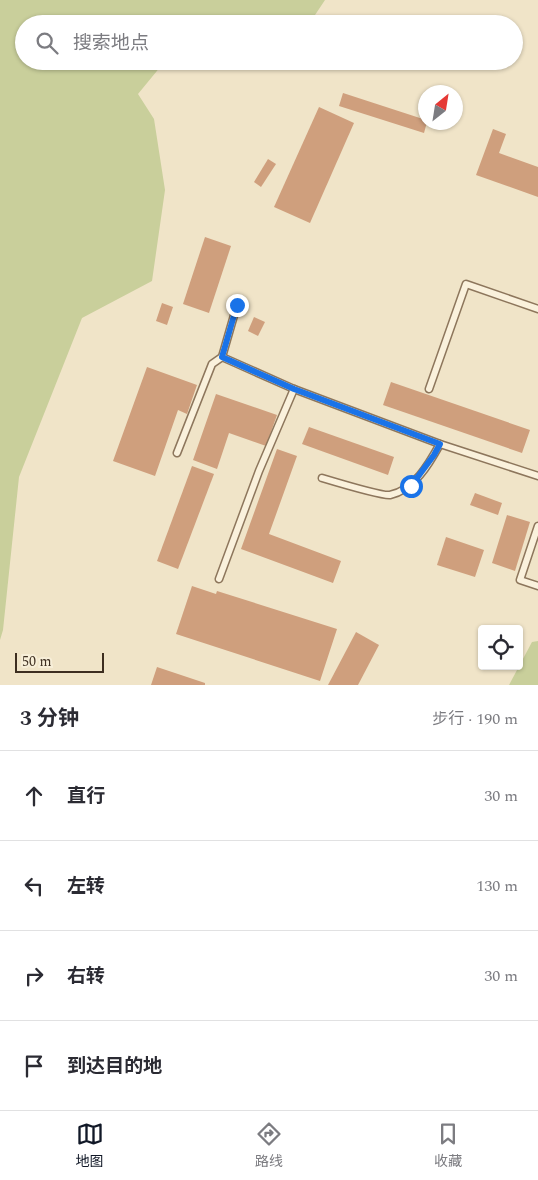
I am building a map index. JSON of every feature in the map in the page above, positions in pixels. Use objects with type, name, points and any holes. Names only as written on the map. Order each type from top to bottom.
[{"type":"lane","points":[[429,389],[466,284],[538,309]]},
{"type":"lane","points":[[177,453],[212,364],[222,357],[237,305]]},
{"type":"lane","points":[[222,357],[294,389],[440,444],[538,476]]},
{"type":"lane","points":[[219,579],[259,471],[294,389]]},
{"type":"lane","points":[[322,478],[388,496],[411,486],[440,444]]},
{"type":"lane","points":[[538,526],[520,580],[538,586]]},
{"type":"green space","points":[[0,0],[325,0],[315,15],[15,15],[15,70],[158,70],[138,94],[154,119],[165,190],[152,281],[82,318],[19,477],[3,630],[0,640]]},
{"type":"green space","points":[[538,641],[538,685],[509,685],[517,670],[523,670],[523,659],[532,642]]},
{"type":"building","points":[[343,93],[418,117],[418,130],[425,130],[424,133],[339,106]]},
{"type":"building","points":[[319,107],[354,123],[310,223],[274,207]]},
{"type":"building","points":[[493,129],[506,134],[499,153],[538,167],[538,197],[476,175]]},
{"type":"building","points":[[268,159],[276,164],[261,187],[254,182]]},
{"type":"building","points":[[205,237],[231,246],[209,313],[183,304]]},
{"type":"building","points":[[162,303],[173,307],[167,325],[156,321]]},
{"type":"building","points":[[254,317],[265,322],[258,336],[248,331]]},
{"type":"building","points":[[147,367],[197,385],[187,414],[178,410],[155,476],[113,461]]},
{"type":"building","points":[[391,382],[530,430],[522,453],[383,405]]},
{"type":"building","points":[[216,394],[277,415],[266,446],[229,433],[217,469],[193,460]]},
{"type":"building","points":[[309,427],[394,457],[388,475],[302,444]]},
{"type":"building","points":[[277,449],[297,456],[269,534],[341,561],[333,583],[241,549]]},
{"type":"building","points":[[192,466],[214,474],[178,569],[157,561]]},
{"type":"building","points":[[475,493],[502,503],[498,515],[470,505]]},
{"type":"building","points":[[507,515],[530,522],[515,571],[492,563]]},
{"type":"building","points":[[446,537],[484,550],[475,577],[437,565]]},
{"type":"building","points":[[192,586],[216,594],[217,591],[337,629],[320,681],[176,634]]},
{"type":"building","points":[[356,632],[379,645],[358,685],[328,685]]},
{"type":"building","points":[[157,667],[205,683],[205,685],[151,685]]},
{"type":"route","points":[[237,305],[228,330],[222,357],[294,389],[440,444],[411,486]]}]
